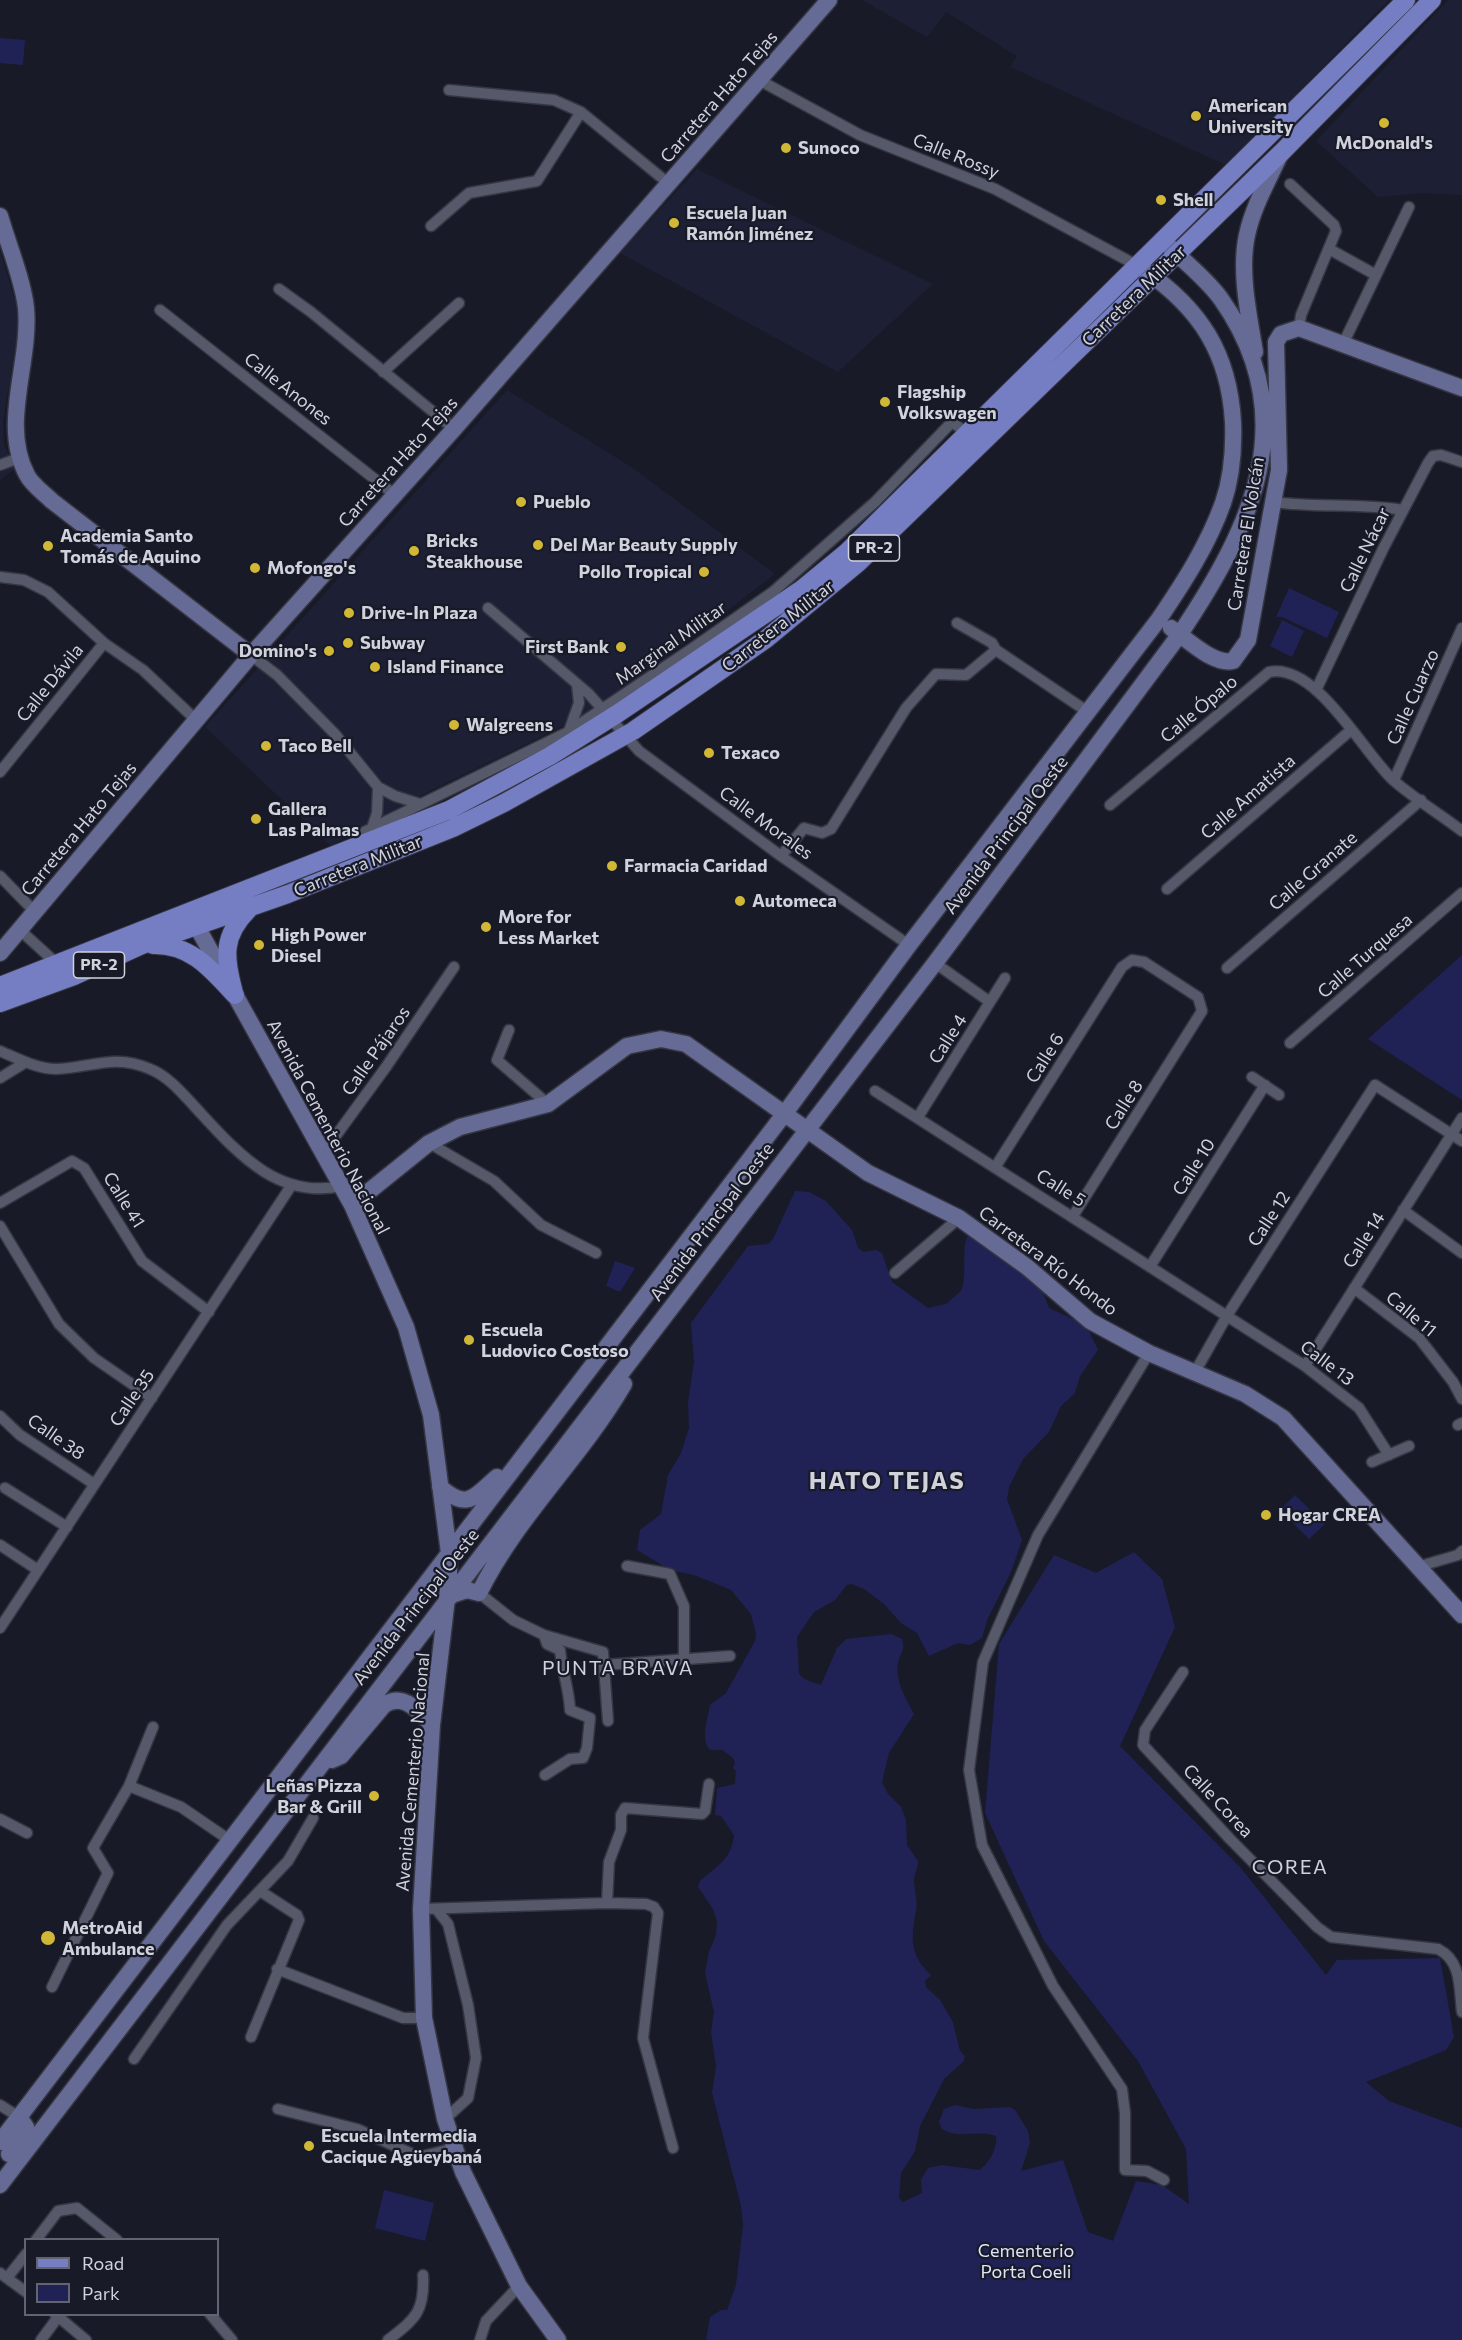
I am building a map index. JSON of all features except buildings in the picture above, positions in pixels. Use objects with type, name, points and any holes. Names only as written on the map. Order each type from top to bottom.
[{"type":"main road","name":"Carretera Hato Tejas","points":[[0,952],[195,719],[454,429],[829,0]]},
{"type":"main road","name":"Carretera Militar","points":[[0,1003],[74,976],[193,919],[356,847],[449,810],[550,756],[606,714],[802,589],[847,552],[1406,0]]},
{"type":"main road","name":"Carretera Militar","points":[[0,986],[55,962],[193,919],[250,908],[453,828],[504,803],[625,735],[766,639],[858,564],[1282,152],[1432,0]]},
{"type":"main road","points":[[1260,380],[1249,309],[1246,238],[1255,207],[1282,152]]},
{"type":"main road","points":[[0,216],[26,306],[27,339],[15,423],[19,458],[28,477],[52,501],[251,655]]},
{"type":"main road","name":"Avenida Principal Oeste","points":[[0,2185],[935,963],[1180,634],[1215,582],[1239,535],[1260,468],[1264,419],[1260,380],[1246,344],[1221,299],[1164,241]]},
{"type":"main road","name":"Avenida Principal Oeste","points":[[0,2142],[228,1839],[529,1448],[648,1288],[785,1113],[909,945],[1159,619],[1191,571],[1223,502],[1234,446],[1230,391],[1217,348],[1202,324],[1153,276],[1138,266]]},
{"type":"main road","points":[[1299,328],[1462,388]]},
{"type":"main road","name":"Carretera El Volcán","points":[[1159,619],[1219,660],[1233,661],[1248,640],[1279,470],[1276,342],[1281,334],[1299,328]]},
{"type":"main road","points":[[235,995],[226,961],[229,939],[236,922],[250,908]]},
{"type":"main road","name":"Avenida Cementerio Nacional","points":[[193,919],[352,1204],[406,1327],[431,1415],[449,1553],[448,1597],[432,1725],[429,1910],[424,2018],[445,2119],[463,2172],[519,2286],[558,2340]]},
{"type":"main road","points":[[142,945],[166,945],[190,952],[204,962],[235,995]]},
{"type":"main road","name":"Carretera Río Hondo","points":[[352,1204],[429,1143],[460,1127],[548,1104],[627,1046],[661,1039],[686,1044],[868,1173],[959,1218],[1027,1267],[1090,1321],[1149,1353],[1245,1394],[1282,1419],[1462,1616]]},
{"type":"main road","points":[[448,1597],[467,1590],[479,1593],[506,1544],[602,1418],[623,1386],[644,1344]]},
{"type":"main road","points":[[440,1487],[461,1500],[474,1498],[529,1448]]},
{"type":"main road","points":[[321,1766],[341,1756],[384,1706],[392,1700],[404,1701],[432,1725]]},
{"type":"main road","points":[[0,2167],[25,2132],[26,2123],[19,2117]]},
{"type":"street","name":"Calle Rossy","points":[[759,80],[861,135],[995,189],[1138,266]]},
{"type":"street","points":[[448,90],[554,100],[581,112],[668,183]]},
{"type":"street","points":[[431,226],[470,193],[537,181],[581,112]]},
{"type":"street","points":[[1290,184],[1334,225],[1336,231],[1301,315],[1299,328]]},
{"type":"street","points":[[1343,344],[1410,207]]},
{"type":"street","points":[[1329,249],[1376,275]]},
{"type":"street","points":[[279,289],[311,312],[454,429]]},
{"type":"street","points":[[383,372],[459,303]]},
{"type":"street","name":"Calle Anones","points":[[160,310],[395,495]]},
{"type":"street","name":"Calle Nácar","points":[[1317,688],[1403,510],[1433,456],[1441,454],[1462,462]]},
{"type":"street","points":[[0,465],[19,458]]},
{"type":"street","points":[[1273,502],[1305,506],[1354,505],[1403,510]]},
{"type":"street","points":[[0,577],[24,580],[48,592],[104,643],[143,670],[195,719]]},
{"type":"street","name":"Calle Morales","points":[[488,608],[577,685],[639,751],[782,856],[909,945]]},
{"type":"street","points":[[957,623],[992,643],[996,650],[1088,712]]},
{"type":"street","name":"Calle Cuarzo","points":[[1394,780],[1462,628]]},
{"type":"street","name":"Calle Dávila","points":[[0,771],[104,643]]},
{"type":"street","points":[[782,856],[804,828],[822,833],[831,829],[906,708],[936,674],[966,675],[996,650]]},
{"type":"street","points":[[251,655],[277,675],[335,734],[378,787],[394,796],[420,804]]},
{"type":"street","name":"Calle Ópalo","points":[[1110,805],[1269,672],[1285,672],[1317,688]]},
{"type":"street","points":[[568,732],[579,703],[577,685]]},
{"type":"street","points":[[1317,688],[1394,780],[1462,831]]},
{"type":"street","points":[[356,847],[364,832],[606,714]]},
{"type":"street","name":"Calle Amatista","points":[[1167,889],[1351,730]]},
{"type":"street","points":[[372,828],[377,813],[378,787]]},
{"type":"street","name":"Calle Granate","points":[[1227,968],[1421,800]]},
{"type":"street","points":[[0,876],[35,912]]},
{"type":"street","name":"Calle Turquesa","points":[[1290,1043],[1462,893]]},
{"type":"street","points":[[20,930],[55,962]]},
{"type":"street","name":"Calle 6","points":[[996,1166],[1122,967],[1132,960],[1144,962],[1198,997],[1202,1011]]},
{"type":"street","points":[[935,963],[990,1002]]},
{"type":"street","name":"Calle Pájaros","points":[[324,1152],[386,1067],[454,967]]},
{"type":"street","name":"Calle 4","points":[[918,1117],[1005,978]]},
{"type":"street","name":"Calle 8","points":[[1073,1216],[1202,1011]]},
{"type":"street","points":[[510,1030],[496,1060],[548,1104]]},
{"type":"street","points":[[0,1051],[26,1062],[55,1069],[109,1060],[150,1069],[174,1085],[242,1158],[291,1186],[321,1191],[342,1186]]},
{"type":"street","points":[[0,1078],[26,1062]]},
{"type":"street","points":[[1252,1077],[1279,1095]]},
{"type":"street","name":"Calle 10","points":[[1151,1266],[1265,1085]]},
{"type":"street","name":"Calle 12","points":[[1195,1372],[1228,1314],[1375,1085],[1452,1133]]},
{"type":"street","name":"Calle 5","points":[[875,1091],[1228,1314]]},
{"type":"street","name":"Calle 14","points":[[1305,1365],[1462,1118]]},
{"type":"street","points":[[1452,1133],[1462,1141]]},
{"type":"street","points":[[429,1143],[495,1181],[541,1225],[596,1253]]},
{"type":"street","name":"Calle 41","points":[[0,1203],[72,1161],[84,1168],[142,1261],[209,1311]]},
{"type":"street","name":"Calle 35","points":[[0,1628],[291,1186]]},
{"type":"street","points":[[1403,1210],[1462,1253]]},
{"type":"street","points":[[895,1273],[959,1218]]},
{"type":"street","points":[[0,1226],[59,1324],[94,1358],[152,1398]]},
{"type":"street","name":"Calle 11","points":[[1354,1288],[1419,1338],[1453,1382],[1462,1398]]},
{"type":"street","name":"Calle 13","points":[[1228,1314],[1305,1365],[1359,1408],[1389,1455]]},
{"type":"street","points":[[1149,1353],[1038,1535],[1024,1566],[983,1662],[969,1770],[982,1845],[1053,1986],[1122,2089],[1125,2113],[1125,2170],[1147,2171],[1164,2180]]},
{"type":"street","name":"Calle 38","points":[[0,1416],[21,1435],[94,1484]]},
{"type":"street","points":[[1372,1462],[1409,1446]]},
{"type":"street","points":[[5,1488],[67,1527]]},
{"type":"street","points":[[0,1545],[38,1570]]},
{"type":"street","points":[[1417,1567],[1458,1555],[1462,1551]]},
{"type":"street","points":[[627,1566],[670,1574],[684,1605],[684,1659]]},
{"type":"street","points":[[479,1593],[513,1620],[544,1635],[598,1648],[603,1652],[608,1721]]},
{"type":"street","points":[[544,1635],[547,1644],[560,1650],[563,1675],[569,1686],[570,1710],[590,1718],[587,1748],[583,1758],[570,1759],[545,1775]]},
{"type":"street","points":[[604,1665],[730,1656]]},
{"type":"street","name":"Calle Corea","points":[[1183,1672],[1145,1730],[1143,1745],[1230,1839],[1317,1927],[1331,1937],[1438,1949],[1446,1953],[1455,1962],[1462,2012]]},
{"type":"street","points":[[52,1987],[108,1873],[93,1848],[129,1786],[153,1727]]},
{"type":"street","points":[[607,1903],[609,1862],[621,1830],[621,1815],[625,1809],[702,1814],[705,1811],[709,1784]]},
{"type":"street","points":[[129,1786],[181,1807],[228,1839]]},
{"type":"street","points":[[134,2059],[227,1925],[288,1862],[313,1818]]},
{"type":"street","points":[[0,1819],[27,1833]]},
{"type":"street","points":[[251,2037],[298,1920],[297,1915],[260,1891]]},
{"type":"street","points":[[429,1910],[607,1903],[646,1904],[654,1907],[658,1913],[643,2038],[673,2148]]},
{"type":"street","points":[[429,1910],[448,1924],[468,2005],[476,2058],[468,2098],[445,2119]]},
{"type":"street","points":[[209,1912],[227,1925]]},
{"type":"street","points":[[277,1969],[403,2018],[424,2018]]},
{"type":"street","points":[[0,2105],[19,2117]]},
{"type":"street","points":[[278,2109],[357,2129],[419,2157],[455,2148]]},
{"type":"street","points":[[38,2238],[58,2211],[77,2208],[114,2238]]},
{"type":"street","points":[[24,2256],[3,2276],[24,2291]]},
{"type":"street","points":[[388,2340],[416,2317],[424,2296],[423,2275]]},
{"type":"street","points":[[480,2340],[486,2321],[519,2286]]},
{"type":"street","points":[[41,2340],[57,2316],[86,2340]]},
{"type":"street","points":[[212,2316],[231,2340]]},
{"type":"street","points":[[542,2340],[546,2323]]},
{"type":"shaded area","name":"American University","points":[[862,0],[1389,0],[1226,165],[1010,67],[1017,56],[946,12],[927,37]]},
{"type":"shaded area","points":[[1448,0],[1462,0],[1462,195],[1422,193],[1378,197],[1316,141]]},
{"type":"shaded area","points":[[697,169],[933,284],[838,372],[620,253]]},
{"type":"shaded area","points":[[0,251],[16,304],[18,330],[3,422],[4,445],[15,469],[0,480]]},
{"type":"shaded area","name":"Drive-In Plaza","points":[[507,390],[630,466],[775,574],[623,691],[575,720],[420,796],[331,846],[205,727]]},
{"type":"green space","points":[[0,38],[25,40],[23,65],[0,63]]},
{"type":"green space","points":[[1289,588],[1339,612],[1327,638],[1282,617],[1276,617]]},
{"type":"green space","points":[[1282,620],[1304,631],[1292,657],[1270,646]]},
{"type":"green space","points":[[1462,955],[1462,1100],[1368,1039]]},
{"type":"green space","name":"Cementerio Porta Coeli","points":[[795,1191],[809,1192],[826,1201],[852,1230],[858,1248],[864,1252],[876,1250],[882,1253],[892,1282],[928,1308],[946,1304],[961,1291],[964,1278],[965,1243],[967,1237],[973,1237],[1040,1285],[1049,1308],[1086,1325],[1098,1350],[1080,1376],[1075,1393],[1061,1406],[1049,1432],[1023,1459],[1009,1487],[1007,1499],[1022,1540],[1011,1572],[987,1620],[982,1638],[970,1645],[958,1643],[929,1656],[917,1633],[901,1623],[884,1604],[864,1589],[852,1584],[847,1585],[835,1600],[814,1612],[797,1637],[799,1674],[804,1679],[821,1685],[837,1648],[846,1639],[891,1634],[902,1639],[903,1643],[897,1670],[902,1690],[914,1714],[889,1753],[882,1782],[888,1794],[901,1807],[906,1820],[907,1845],[918,1861],[914,1879],[916,1907],[913,1945],[915,1953],[931,1975],[925,1981],[926,1987],[940,2000],[953,2022],[960,2051],[965,2056],[963,2062],[944,2079],[920,2126],[915,2151],[901,2173],[899,2198],[903,2202],[922,2193],[921,2180],[928,2168],[942,2165],[979,2170],[989,2160],[996,2145],[996,2136],[956,2134],[942,2129],[939,2122],[944,2109],[955,2105],[974,2109],[1010,2107],[1015,2110],[1028,2131],[1030,2143],[1021,2171],[1063,2160],[1088,2232],[1113,2241],[1136,2181],[1162,2185],[1189,2204],[1186,2149],[1138,2061],[1044,1941],[985,1813],[999,1644],[1054,1555],[1096,1573],[1134,1552],[1162,1579],[1175,1627],[1120,1746],[1240,1867],[1326,1975],[1337,1960],[1440,1958],[1454,2037],[1446,2050],[1366,2082],[1389,2101],[1462,2128],[1462,2340],[706,2340],[710,2317],[721,2310],[727,2310],[736,2285],[743,2225],[741,2206],[712,2093],[716,2066],[711,2032],[714,2012],[705,1973],[709,1952],[716,1935],[717,1921],[713,1909],[698,1887],[700,1881],[727,1856],[733,1843],[734,1835],[721,1816],[715,1815],[717,1788],[735,1784],[736,1771],[733,1768],[735,1762],[732,1757],[722,1750],[710,1750],[706,1740],[706,1728],[710,1705],[726,1693],[755,1641],[756,1634],[751,1614],[731,1590],[694,1575],[670,1570],[637,1550],[640,1530],[661,1514],[668,1475],[681,1453],[689,1428],[688,1402],[694,1362],[691,1323],[748,1246],[768,1244],[773,1239]]},
{"type":"green space","points":[[615,1261],[635,1268],[620,1292],[606,1286]]},
{"type":"green space","points":[[1295,1495],[1325,1524],[1309,1539],[1280,1510]]},
{"type":"green space","points":[[384,2190],[434,2203],[425,2241],[375,2228]]},
{"type":"place","name":"American University","points":[[1196,116]]},
{"type":"place","name":"McDonald's","points":[[1384,123]]},
{"type":"place","name":"Sunoco","points":[[786,148]]},
{"type":"place","name":"Shell","points":[[1161,200]]},
{"type":"place","name":"Escuela Juan Ramón Jiménez","points":[[674,223]]},
{"type":"place","name":"Flagship Volkswagen","points":[[885,402]]},
{"type":"place","name":"Pueblo","points":[[521,502]]},
{"type":"place","name":"Del Mar Beauty Supply","points":[[538,545]]},
{"type":"place","name":"Academia Santo Tomás de Aquino","points":[[48,546]]},
{"type":"place","name":"Bricks Steakhouse","points":[[414,551]]},
{"type":"place","name":"Mofongo's","points":[[255,568]]},
{"type":"place","name":"Pollo Tropical","points":[[704,572]]},
{"type":"place","name":"Drive-In Plaza","points":[[349,613]]},
{"type":"place","name":"Subway","points":[[348,643]]},
{"type":"place","name":"First Bank","points":[[621,647]]},
{"type":"place","name":"Domino's","points":[[329,651]]},
{"type":"place","name":"Island Finance","points":[[375,667]]},
{"type":"place","name":"Walgreens","points":[[454,725]]},
{"type":"place","name":"Taco Bell","points":[[266,746]]},
{"type":"place","name":"Texaco","points":[[709,753]]},
{"type":"place","name":"Gallera Las Palmas","points":[[256,819]]},
{"type":"place","name":"Farmacia Caridad","points":[[612,866]]},
{"type":"place","name":"Automeca","points":[[740,901]]},
{"type":"place","name":"More for Less Market","points":[[486,927]]},
{"type":"place","name":"High Power Diesel","points":[[259,945]]},
{"type":"place","name":"Escuela Ludovico Costoso","points":[[469,1340]]},
{"type":"place","name":"Hogar CREA","points":[[1266,1515]]},
{"type":"place","name":"Leñas Pizza Bar & Grill","points":[[374,1796]]},
{"type":"place","name":"MetroAid Ambulance","points":[[48,1938]]},
{"type":"place","name":"Escuela Intermedia Cacique Agüeybaná","points":[[309,2146]]},
{"type":"district","name":"HATO TEJAS","points":[[887,1481]]},
{"type":"district","name":"PUNTA BRAVA","points":[[618,1668]]},
{"type":"district","name":"COREA","points":[[1290,1867]]}]
